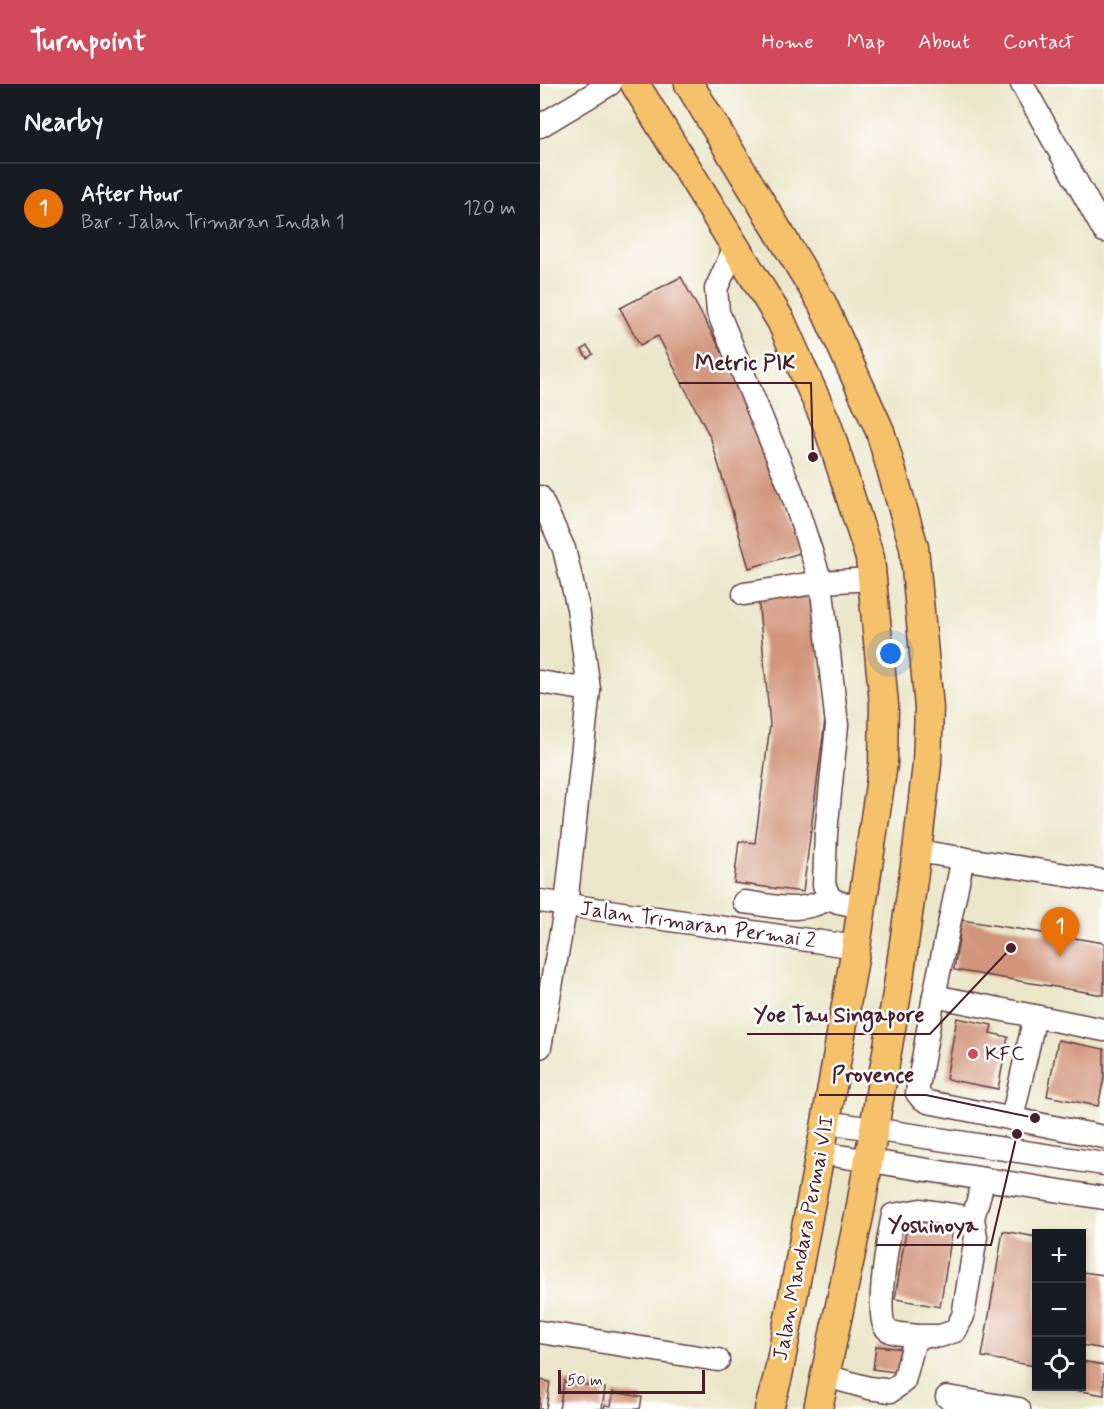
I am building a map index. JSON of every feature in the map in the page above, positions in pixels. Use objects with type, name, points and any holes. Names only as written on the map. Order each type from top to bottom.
[{"type":"main road","name":"Jalan Mandara Permai VII","points":[[635,84],[781,321],[827,424],[870,558],[884,704],[883,764],[856,947],[826,1122],[778,1376],[769,1409]]},
{"type":"main road","points":[[689,84],[822,303],[883,441],[914,547],[929,708],[927,764],[918,851],[897,993],[860,1211],[818,1409]]},
{"type":"street","points":[[540,126],[610,84]]},
{"type":"street","points":[[1022,84],[1104,231]]},
{"type":"street","points":[[735,247],[716,289],[718,312],[791,490],[821,582],[837,725],[826,832],[824,885],[830,898],[838,903],[862,907]]},
{"type":"street","points":[[540,497],[564,549],[578,608],[589,690],[566,905],[540,1047]]},
{"type":"street","points":[[744,594],[821,582],[872,579]]},
{"type":"street","points":[[540,682],[589,690]]},
{"type":"street","points":[[918,851],[1104,881]]},
{"type":"street","points":[[963,858],[934,996],[917,1093],[928,1102],[1104,1137]]},
{"type":"street","points":[[744,902],[801,909],[816,906],[830,898]]},
{"type":"street","name":"Jalan Trimaran Permai 2","points":[[540,901],[856,947]]},
{"type":"street","points":[[934,996],[1104,1030]]},
{"type":"street","points":[[1012,1119],[1035,1016]]},
{"type":"street","points":[[826,1122],[1104,1164]]},
{"type":"street","points":[[820,1153],[1104,1198]]},
{"type":"street","points":[[973,1218],[921,1210],[893,1215],[885,1256],[882,1317],[885,1326],[892,1332],[916,1336],[940,1336],[955,1331],[963,1317],[976,1237],[973,1218],[984,1179]]},
{"type":"street","points":[[540,1332],[718,1360]]},
{"type":"street","points":[[826,1376],[869,1388],[891,1391],[904,1381],[916,1336]]},
{"type":"street","points":[[947,1397],[1019,1409]]},
{"type":"building","points":[[681,277],[760,421],[800,553],[749,568],[711,439],[658,336],[640,345],[620,308]]},
{"type":"building","points":[[587,346],[593,354],[587,358],[582,350]]},
{"type":"building","points":[[813,592],[825,720],[803,892],[734,883],[739,841],[755,843],[770,725],[758,597]]},
{"type":"building","points":[[962,920],[1104,943],[1104,995],[954,970]]},
{"type":"building","points":[[957,1018],[992,1025],[990,1033],[1008,1037],[998,1089],[946,1079]]},
{"type":"building","points":[[1058,1040],[1104,1049],[1104,1078],[1098,1106],[1047,1096]]},
{"type":"building","points":[[908,1219],[953,1227],[940,1307],[895,1299]]},
{"type":"building","points":[[1003,1231],[1032,1236],[1032,1365],[982,1357]]},
{"type":"building","points":[[1086,1273],[1104,1275],[1104,1349],[1086,1346]]},
{"type":"building","points":[[876,1346],[905,1349],[902,1373],[873,1369]]},
{"type":"building","points":[[1086,1362],[1104,1365],[1104,1395],[1081,1391],[1086,1391]]},
{"type":"building","points":[[540,1380],[550,1382],[546,1409],[540,1409]]},
{"type":"building","points":[[564,1381],[605,1388],[602,1409],[559,1409]]},
{"type":"building","points":[[613,1392],[642,1397],[640,1409],[604,1409],[605,1405],[611,1406]]},
{"type":"place","name":"Metric PIK","points":[[813,457]]},
{"type":"place","name":"Yoe Tau Singapore","points":[[1011,948]]},
{"type":"place","name":"After Hour","points":[[1060,957]]},
{"type":"place","name":"KFC","points":[[973,1054]]},
{"type":"place","name":"Provence","points":[[1035,1118]]},
{"type":"place","name":"Yoshinoya","points":[[1017,1134]]}]
